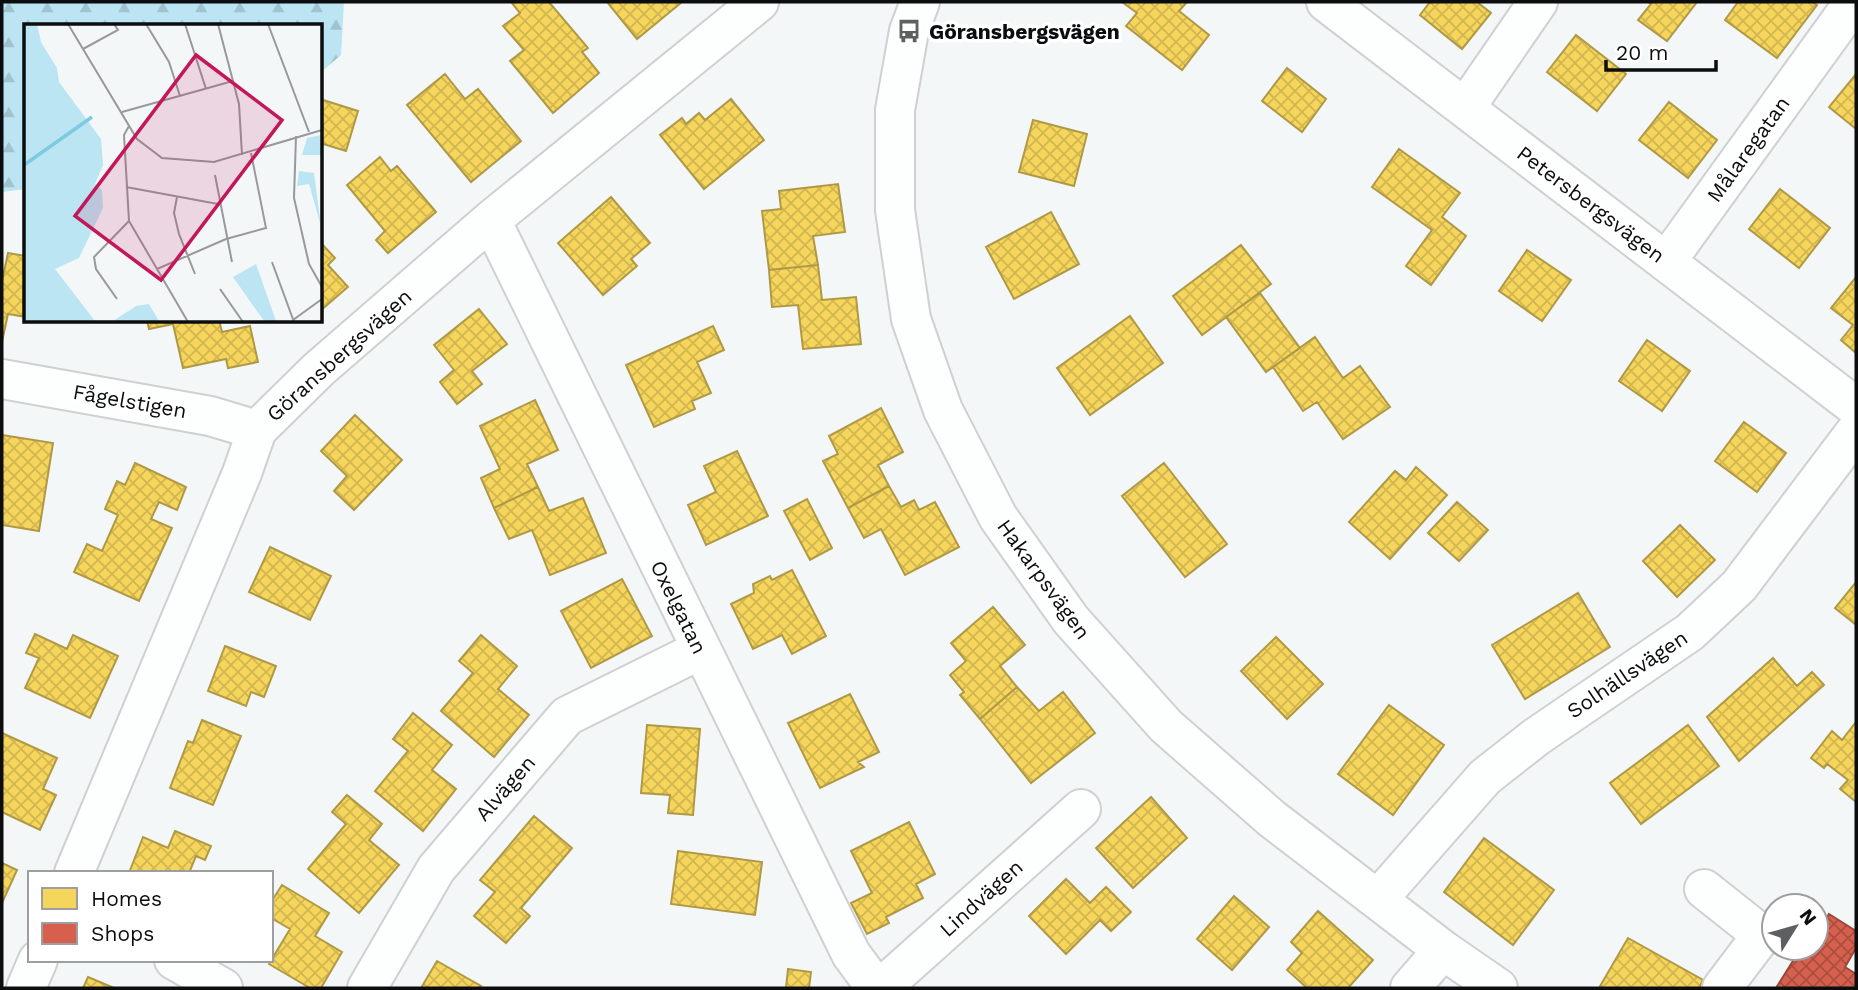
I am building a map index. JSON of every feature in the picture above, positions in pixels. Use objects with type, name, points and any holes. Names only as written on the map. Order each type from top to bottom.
[{"type":"street","name":"Göransbergsvägen","points":[[75,871],[242,473],[257,430],[318,369],[491,220],[759,2]]},
{"type":"street","name":"Hakarpsvägen","points":[[920,2],[909,30],[895,110],[895,210],[911,318],[943,410],[998,517],[1071,621],[1167,726],[1271,818],[1443,950],[1498,988]]},
{"type":"street","name":"Petersbergsvägen","points":[[1326,2],[1856,407]]},
{"type":"street","points":[[1465,108],[1538,2]]},
{"type":"street","name":"Målaregatan","points":[[1666,262],[1854,2]]},
{"type":"street","name":"Oxelgatan","points":[[491,220],[851,954],[878,988]]},
{"type":"street","name":"Fågelstigen","points":[[2,379],[211,416],[257,430]]},
{"type":"street","name":"Solhällsvägen","points":[[1378,899],[1485,777],[1536,737],[1690,632],[1739,586],[1856,431]]},
{"type":"street","name":"Alvägen","points":[[367,988],[436,869],[567,716],[700,650]]},
{"type":"street","name":"Lindvägen","points":[[878,988],[1081,808]]},
{"type":"street","points":[[1704,889],[1762,935],[1722,988]]},
{"type":"street","points":[[1410,988],[1443,950]]},
{"type":"street","points":[[26,988],[37,962]]},
{"type":"street","points":[[178,962],[223,988]]},
{"type":"green space","points":[[2,2],[344,2],[341,55],[322,71],[322,24],[24,24],[24,189],[2,192]]},
{"type":"building: Homes","points":[[511,2],[549,2],[588,48],[582,52],[599,73],[553,113],[510,61],[524,50],[503,26],[520,13]]},
{"type":"building: Homes","points":[[607,2],[682,2],[637,39]]},
{"type":"building: Homes","points":[[1122,2],[1187,2],[1179,11],[1209,35],[1182,70],[1126,26],[1137,13]]},
{"type":"building: Homes","points":[[1430,2],[1477,2],[1491,13],[1462,49],[1420,15]]},
{"type":"building: Homes","points":[[1648,2],[1697,2],[1667,41],[1638,20],[1651,4]]},
{"type":"building: Homes","points":[[1738,2],[1812,2],[1817,5],[1777,58],[1725,20]]},
{"type":"building: Homes","points":[[1576,35],[1626,74],[1597,111],[1547,72]]},
{"type":"building: Homes","points":[[1287,68],[1326,99],[1302,132],[1262,101]]},
{"type":"building: Homes","points":[[445,74],[465,99],[478,89],[521,141],[471,182],[407,105]]},
{"type":"building: Homes","points":[[1856,74],[1856,129],[1829,107]]},
{"type":"building: Homes","points":[[731,99],[764,140],[704,189],[660,135],[682,118],[686,124],[699,113],[705,120]]},
{"type":"building: Homes","points":[[322,100],[358,111],[346,151],[322,144]]},
{"type":"building: Homes","points":[[1669,102],[1717,140],[1688,178],[1639,140]]},
{"type":"building: Homes","points":[[1033,120],[1087,134],[1074,186],[1019,172]]},
{"type":"building: Homes","points":[[1399,149],[1460,193],[1442,217],[1466,236],[1431,285],[1406,266],[1432,230],[1372,187]]},
{"type":"building: Homes","points":[[380,157],[391,171],[397,166],[436,212],[388,253],[376,240],[385,231],[347,185]]},
{"type":"building: Homes","points":[[838,184],[845,232],[813,236],[818,265],[769,270],[762,211],[781,209],[779,191]]},
{"type":"building: Homes","points":[[1780,189],[1830,228],[1799,268],[1749,229]]},
{"type":"building: Homes","points":[[611,197],[650,243],[631,259],[637,266],[603,295],[558,243]]},
{"type":"building: Homes","points":[[1051,212],[1079,264],[1014,299],[986,247]]},
{"type":"building: Homes","points":[[322,244],[335,258],[328,265],[348,287],[322,309]]},
{"type":"building: Homes","points":[[1241,245],[1271,284],[1202,335],[1173,296]]},
{"type":"building: Homes","points":[[1527,250],[1571,280],[1542,321],[1499,291]]},
{"type":"building: Homes","points":[[8,253],[24,256],[24,317],[8,314],[2,342],[2,281]]},
{"type":"building: Homes","points":[[818,265],[822,300],[856,297],[861,344],[803,349],[798,305],[772,307],[769,270]]},
{"type":"building: Homes","points":[[1856,277],[1856,353],[1841,340],[1853,325],[1831,308]]},
{"type":"building: Homes","points":[[1260,293],[1300,348],[1266,372],[1226,317]]},
{"type":"building: Homes","points":[[479,309],[507,344],[472,371],[482,384],[457,404],[440,382],[454,370],[434,345]]},
{"type":"building: Homes","points":[[1130,316],[1163,363],[1090,415],[1057,368]]},
{"type":"building: Homes","points":[[147,322],[220,322],[222,332],[250,326],[258,362],[228,368],[226,359],[183,368],[173,324],[149,329]]},
{"type":"building: Homes","points":[[713,326],[724,350],[697,362],[711,393],[692,401],[695,409],[654,427],[626,365]]},
{"type":"building: Homes","points":[[1315,337],[1343,378],[1360,366],[1390,407],[1343,439],[1317,402],[1303,411],[1273,367]]},
{"type":"building: Homes","points":[[1647,340],[1690,371],[1662,411],[1619,381]]},
{"type":"building: Homes","points":[[535,400],[558,450],[527,464],[538,487],[494,508],[481,478],[500,469],[480,426]]},
{"type":"building: Homes","points":[[881,408],[903,452],[878,465],[889,486],[848,508],[823,461],[838,454],[829,436]]},
{"type":"building: Homes","points":[[355,415],[402,460],[354,510],[334,491],[347,476],[321,451]]},
{"type":"building: Homes","points":[[1744,422],[1786,453],[1757,492],[1715,461]]},
{"type":"building: Homes","points":[[2,435],[53,443],[39,531],[2,525]]},
{"type":"building: Homes","points":[[737,451],[768,516],[706,545],[688,505],[716,492],[704,466]]},
{"type":"building: Homes","points":[[135,463],[186,487],[177,510],[159,502],[151,519],[172,528],[139,601],[74,572],[87,544],[102,551],[118,515],[105,509],[117,481],[125,485]]},
{"type":"building: Homes","points":[[1164,463],[1227,544],[1185,577],[1122,496]]},
{"type":"building: Homes","points":[[1416,467],[1447,495],[1390,559],[1349,522],[1395,471],[1406,480]]},
{"type":"building: Homes","points":[[889,486],[901,507],[914,500],[919,510],[935,502],[959,547],[905,575],[881,529],[864,538],[848,508]]},
{"type":"building: Homes","points":[[538,487],[549,511],[583,498],[606,553],[550,575],[532,530],[509,539],[494,508]]},
{"type":"building: Homes","points":[[807,499],[832,548],[810,560],[784,511]]},
{"type":"building: Homes","points":[[1457,502],[1488,530],[1459,561],[1428,533]]},
{"type":"building: Homes","points":[[1680,525],[1715,560],[1677,597],[1643,561]]},
{"type":"building: Homes","points":[[270,547],[331,576],[310,620],[249,592]]},
{"type":"building: Homes","points":[[792,570],[826,636],[792,654],[782,635],[753,649],[731,604],[754,593],[753,584],[770,576],[772,580]]},
{"type":"building: Homes","points":[[622,579],[652,636],[591,668],[561,611]]},
{"type":"building: Homes","points":[[1856,582],[1856,625],[1835,608]]},
{"type":"building: Homes","points":[[1578,593],[1610,647],[1525,699],[1492,645]]},
{"type":"building: Homes","points":[[993,607],[1025,645],[1000,666],[1017,687],[980,719],[960,695],[964,692],[950,675],[966,661],[951,643]]},
{"type":"building: Homes","points":[[35,634],[67,649],[73,635],[118,656],[90,718],[25,688],[39,658],[26,653]]},
{"type":"building: Homes","points":[[481,635],[517,666],[498,689],[529,715],[494,757],[441,711],[473,673],[459,661]]},
{"type":"building: Homes","points":[[1276,637],[1323,684],[1287,719],[1241,671]]},
{"type":"building: Homes","points":[[225,646],[276,666],[264,697],[251,692],[246,706],[208,691]]},
{"type":"building: Homes","points":[[1773,658],[1797,686],[1812,672],[1824,685],[1739,761],[1707,717]]},
{"type":"building: Homes","points":[[1017,687],[1039,711],[1063,692],[1095,733],[1031,783],[980,719]]},
{"type":"building: Homes","points":[[850,694],[879,752],[858,762],[864,767],[820,788],[788,723]]},
{"type":"building: Homes","points":[[1389,705],[1444,745],[1393,815],[1338,774]]},
{"type":"building: Homes","points":[[413,713],[452,745],[432,770],[456,789],[423,831],[375,791],[408,751],[393,739]]},
{"type":"building: Homes","points":[[202,720],[241,736],[213,805],[170,788],[188,741],[193,743]]},
{"type":"building: Homes","points":[[1856,722],[1856,802],[1840,789],[1848,780],[1827,764],[1824,768],[1811,758],[1832,731],[1842,740]]},
{"type":"building: Homes","points":[[647,725],[700,729],[693,815],[668,813],[670,795],[641,793]]},
{"type":"building: Homes","points":[[1688,725],[1719,766],[1641,824],[1610,783]]},
{"type":"building: Homes","points":[[2,733],[57,758],[43,789],[56,795],[40,830],[2,812]]},
{"type":"building: Homes","points":[[347,795],[382,824],[369,840],[399,865],[359,913],[308,869],[346,824],[332,812]]},
{"type":"building: Homes","points":[[1151,797],[1187,838],[1133,888],[1096,848]]},
{"type":"building: Homes","points":[[534,816],[572,848],[521,908],[530,916],[506,943],[474,916],[495,892],[480,880]]},
{"type":"building: Homes","points":[[909,822],[935,874],[916,884],[923,898],[886,917],[889,923],[867,934],[851,903],[872,893],[851,851]]},
{"type":"building: Homes","points":[[175,831],[211,846],[205,860],[196,856],[190,871],[130,871],[143,837],[168,848]]},
{"type":"building: Homes","points":[[1484,838],[1554,890],[1513,945],[1444,892]]},
{"type":"building: Homes","points":[[678,851],[762,862],[755,915],[671,904]]},
{"type":"building: Homes","points":[[2,863],[17,870],[2,903]]},
{"type":"building: Homes","points":[[1066,879],[1090,903],[1106,887],[1131,912],[1111,931],[1100,920],[1066,954],[1029,916]]},
{"type":"building: Homes","points":[[282,885],[329,913],[315,936],[342,952],[321,988],[310,988],[269,964],[273,962],[273,957],[290,929],[273,919],[273,899]]},
{"type":"building: Homes","points":[[1234,896],[1269,927],[1232,970],[1197,939]]},
{"type":"building: Homes","points":[[1318,911],[1373,960],[1348,988],[1307,988],[1287,970],[1302,953],[1291,942]]},
{"type":"building: Homes","points":[[1628,938],[1703,980],[1699,988],[1599,988]]},
{"type":"building: Homes","points":[[437,961],[481,986],[421,988]]},
{"type":"building: Homes","points":[[788,969],[811,972],[809,988],[786,988]]},
{"type":"building: Homes","points":[[88,977],[114,988],[83,988]]},
{"type":"building: Shops","points":[[1830,915],[1856,931],[1856,948],[1845,967],[1856,974],[1856,988],[1776,988],[1792,962],[1830,962]]},
{"type":"place","name":"Göransbergsvägen","points":[[909,31]]}]
